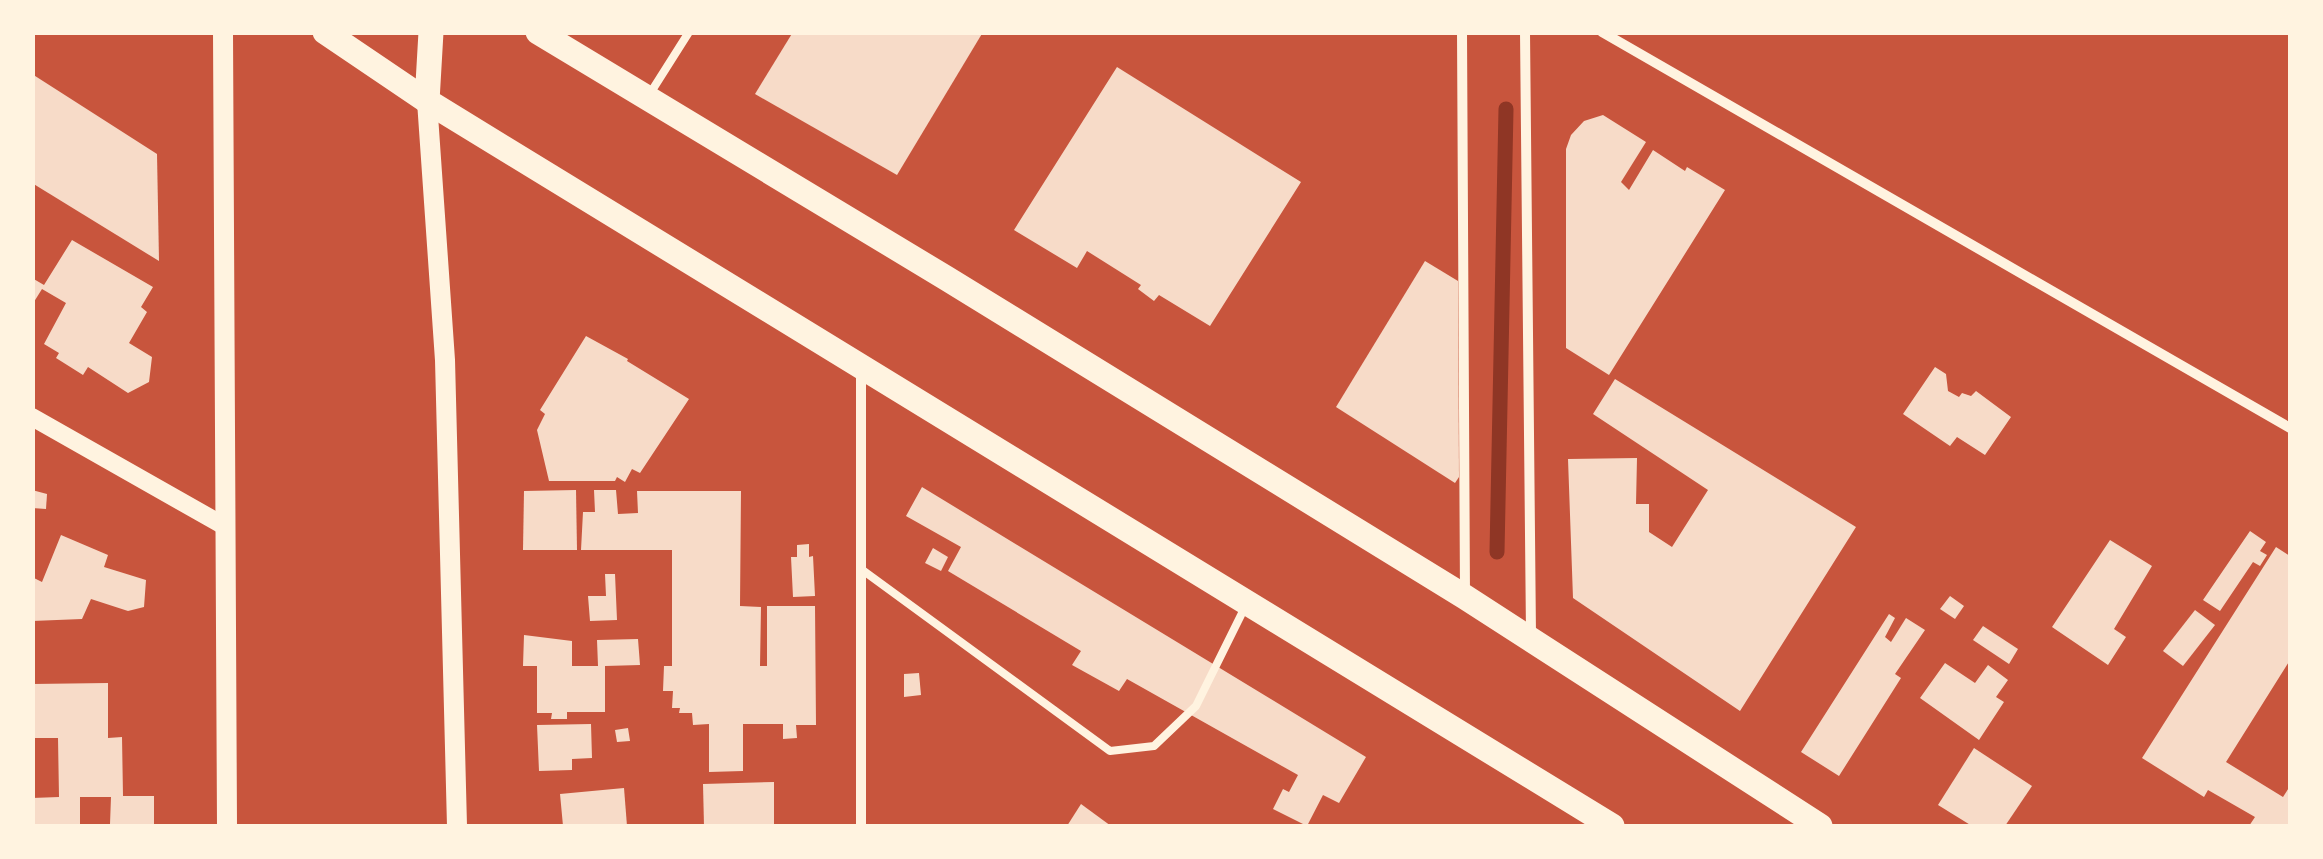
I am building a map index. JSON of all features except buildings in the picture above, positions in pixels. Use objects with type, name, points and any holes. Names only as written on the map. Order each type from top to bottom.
[{"type":"main road","points":[[223,32],[227,826]]},
{"type":"main road","points":[[325,32],[427,101],[1612,826]]},
{"type":"main road","points":[[432,32],[427,101],[445,360],[457,826]]},
{"type":"main road","points":[[538,32],[1465,597],[1820,826]]},
{"type":"street","points":[[1462,32],[1465,597]]},
{"type":"street","points":[[1525,32],[1531,641]]},
{"type":"street","points":[[1602,32],[2290,428]]},
{"type":"street","points":[[861,364],[861,826]]},
{"type":"street","points":[[32,416],[226,527]]},
{"type":"lane","points":[[647,98],[689,32]]},
{"type":"lane","points":[[861,569],[1110,750],[1154,746],[1196,706],[1246,604]]},
{"type":"waterway","points":[[1497,552],[1506,109]]}]
